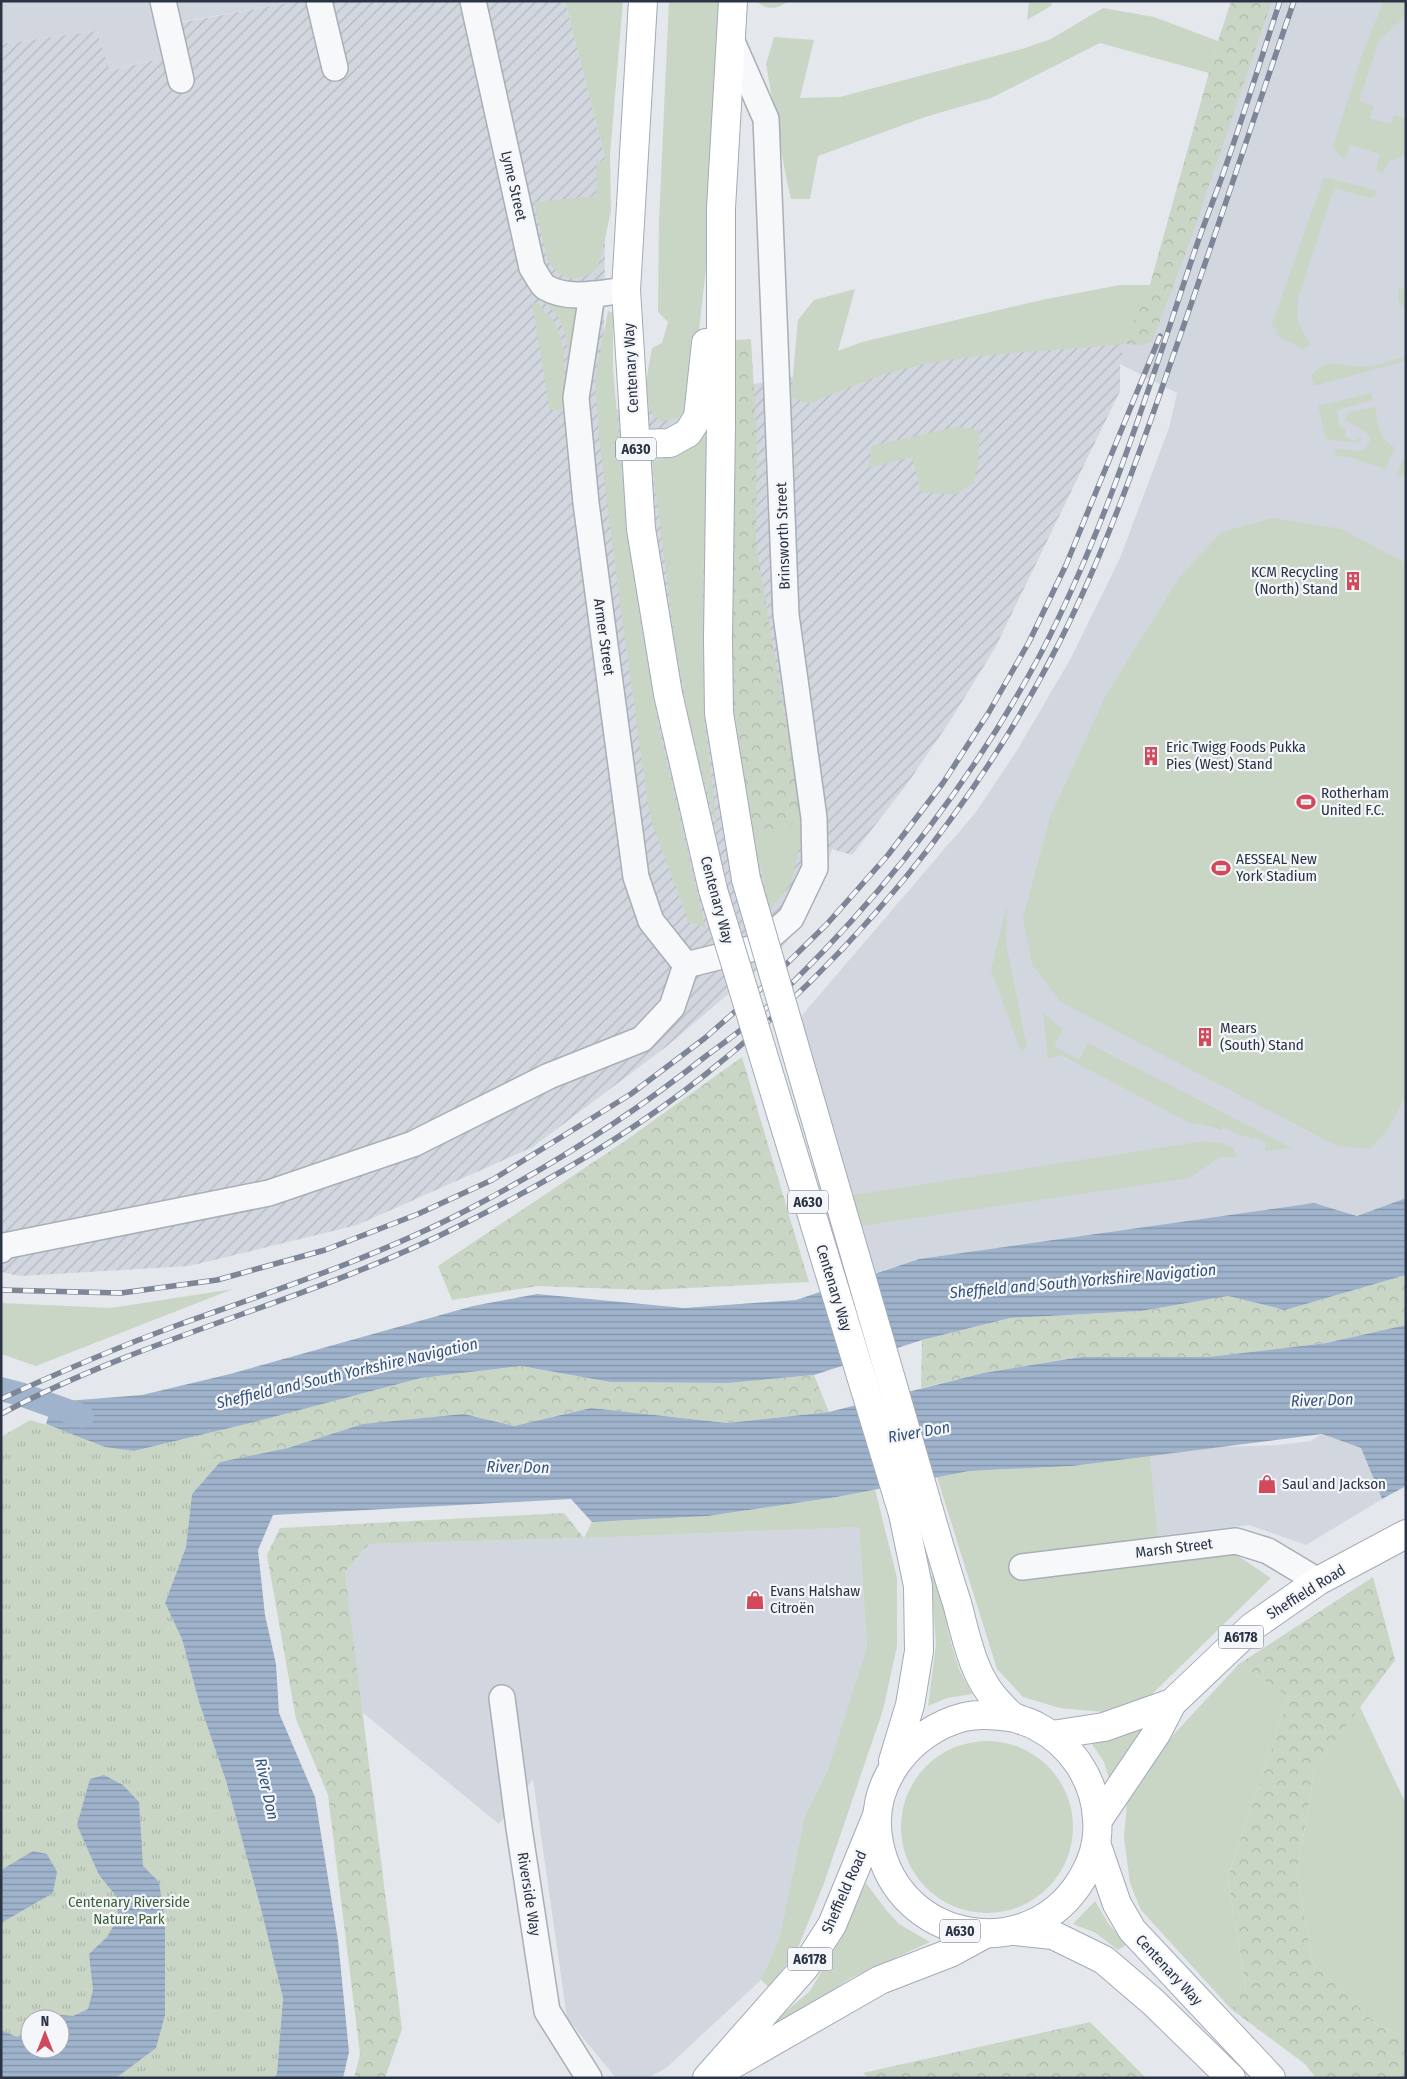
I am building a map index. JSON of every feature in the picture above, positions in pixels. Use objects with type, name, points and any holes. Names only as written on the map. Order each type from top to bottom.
[{"type":"main road","name":"Centenary Way","points":[[643,1],[626,290],[641,529],[668,694],[712,890],[903,1514],[918,1586],[919,1651],[910,1705],[889,1774]]},
{"type":"main road","name":"Centenary Way","points":[[733,1],[721,208],[719,713],[746,879],[975,1666],[995,1699],[1015,1718]]},
{"type":"main road","name":"A630","points":[[636,444],[670,442],[688,433],[698,416],[721,208]]},
{"type":"main road","name":"Sheffield Road","points":[[1097,1831],[1172,1704],[1252,1627],[1318,1581],[1406,1534]]},
{"type":"main road","name":"Sheffield Road","points":[[1052,1735],[1104,1727],[1172,1704]]},
{"type":"main road","name":"A630","points":[[1014,1931],[1038,1922],[1059,1908],[1089,1867],[1097,1831],[1094,1795],[1084,1772],[1071,1752],[1052,1735],[1034,1724],[1015,1718],[990,1714],[965,1716],[942,1724],[920,1737],[908,1748],[889,1774],[881,1795],[877,1816],[878,1842],[885,1866],[904,1895],[915,1907],[936,1922],[960,1931],[985,1934],[1014,1931],[1053,1935],[1104,1960],[1152,2002],[1231,2078]]},
{"type":"main road","name":"Sheffield Road","points":[[707,2078],[805,1967],[832,1925],[877,1816]]},
{"type":"main road","name":"Centenary Way","points":[[1097,1831],[1117,1904],[1132,1930],[1271,2078]]},
{"type":"main road","name":"Sheffield Road","points":[[707,2078],[880,1980],[950,1953],[985,1934]]},
{"type":"street","points":[[163,1],[181,80]]},
{"type":"street","points":[[319,1],[335,68]]},
{"type":"street","name":"Lyme Street","points":[[473,1],[532,268],[544,286],[566,294],[592,294],[626,290]]},
{"type":"street","name":"Brinsworth Street","points":[[686,965],[758,947],[791,918],[815,868],[814,818],[786,615],[766,119],[730,37]]},
{"type":"street","name":"Armer Street","points":[[592,294],[576,398],[586,503],[636,877],[651,921],[686,965]]},
{"type":"street","points":[[2,1245],[269,1193],[413,1144],[549,1076],[642,1039],[672,1007],[686,965]]},
{"type":"street","name":"Marsh Street","points":[[1022,1567],[1236,1541],[1268,1551],[1318,1581]]},
{"type":"street","name":"Riverside Way","points":[[502,1698],[519,1828],[547,2011],[589,2078]]},
{"type":"shaded area","points":[[1,1],[298,1],[169,24],[175,55],[109,71],[96,31],[1,44]]},
{"type":"shaded area","points":[[298,1],[565,1],[606,161],[603,412],[792,377],[815,370],[1136,319],[1124,344],[1120,364],[1120,391],[995,648],[950,721],[907,784],[852,855],[832,849],[822,879],[797,929],[779,951],[667,1046],[533,1147],[357,1225],[189,1266],[20,1276],[1,1272],[1,44],[96,31],[110,71],[175,55],[168,25]]},
{"type":"shaded area","points":[[1231,1],[1406,1],[1406,1198],[1357,1216],[1314,1203],[919,1259],[875,1273],[853,1195],[798,1020],[976,812],[1016,752],[1071,658],[1120,558],[1169,428],[1177,393],[1120,364],[1124,344],[1150,285],[1218,41]]},
{"type":"shaded area","points":[[1322,1434],[1361,1448],[1382,1499],[1306,1545],[1249,1525],[1158,1536],[1150,1455],[1219,1447],[1278,1445],[1310,1441]]},
{"type":"shaded area","points":[[859,1527],[867,1647],[827,1771],[804,1818],[780,1935],[761,1980],[666,2068],[648,2078],[616,2078],[567,2018],[533,1779],[499,1824],[362,1712],[345,1572],[369,1544]]},
{"type":"green space","points":[[565,1],[623,1],[610,155],[611,211],[597,268],[586,276],[571,279],[559,274],[548,262],[534,202],[596,196],[597,162],[606,161]]},
{"type":"green space","points":[[669,1],[720,1],[707,260],[694,373],[687,406],[679,417],[662,422],[650,408],[646,388],[652,348],[662,343],[668,322],[658,312],[659,221]]},
{"type":"green space","points":[[757,1],[788,1],[781,6],[768,8]]},
{"type":"green space","points":[[1029,1],[1052,1],[1051,6],[1027,20]]},
{"type":"green space","points":[[1232,1],[1272,1],[1188,247],[1152,342],[1141,345],[1124,344],[1150,285],[1218,41]]},
{"type":"green space","points":[[1384,1],[1406,1],[1406,16],[1379,40],[1359,101],[1374,106],[1369,118],[1391,124],[1394,115],[1406,118],[1406,155],[1390,161],[1382,173],[1376,170],[1380,154],[1350,145],[1345,159],[1333,147],[1362,54]]},
{"type":"green space","points":[[1103,8],[1154,17],[1218,41],[1209,73],[1100,43],[991,98],[925,117],[818,156],[810,199],[791,199],[766,64],[774,37],[814,40],[800,98],[840,97],[1022,49],[1051,39]]},
{"type":"green space","points":[[1324,177],[1378,191],[1371,198],[1334,188],[1298,299],[1297,320],[1310,345],[1303,349],[1276,335],[1277,330],[1271,327]]},
{"type":"green space","points":[[1120,285],[1150,285],[1124,344],[988,355],[934,362],[882,375],[810,404],[791,397],[798,320],[814,300],[855,289],[838,351],[862,342],[1046,299]]},
{"type":"green space","points":[[1399,288],[1406,290],[1406,309],[1398,300]]},
{"type":"green space","points":[[532,302],[539,305],[547,313],[560,335],[564,359],[562,410],[550,410]]},
{"type":"green space","points":[[545,302],[568,306],[582,306],[572,358],[569,358],[563,327]]},
{"type":"green space","points":[[608,311],[613,313],[613,368],[623,487],[639,613],[658,724],[705,927],[689,923],[652,823],[648,804],[599,438],[595,378]]},
{"type":"green space","points":[[751,339],[757,446],[756,544],[802,818],[775,837],[751,828],[741,779],[727,630],[736,340]]},
{"type":"green space","points":[[1406,356],[1406,361],[1314,386],[1311,375],[1326,365],[1371,366]]},
{"type":"green space","points":[[1371,393],[1373,400],[1341,409],[1337,412],[1339,426],[1347,430],[1344,436],[1356,442],[1358,437],[1362,439],[1357,443],[1326,439],[1318,406]]},
{"type":"green space","points":[[1375,407],[1382,435],[1395,448],[1385,469],[1349,457],[1335,456],[1336,449],[1362,451],[1368,445],[1369,435],[1345,419],[1349,412]]},
{"type":"green space","points":[[956,427],[980,430],[978,467],[973,484],[955,494],[921,493],[912,457],[868,468],[872,446]]},
{"type":"green space","points":[[706,428],[703,596],[704,718],[718,832],[690,725],[675,641],[652,462],[671,458],[684,452]]},
{"type":"green space","points":[[1405,456],[1406,472],[1402,477],[1396,474]]},
{"type":"green space","name":"AESSEAL New York Stadium","points":[[1273,518],[1341,529],[1406,563],[1406,1096],[1388,1129],[1370,1149],[1337,1146],[1061,1002],[1032,965],[1023,918],[1050,817],[1106,695],[1181,575],[1222,532]]},
{"type":"green space","points":[[802,818],[802,836],[791,883],[770,909],[751,828],[775,837]]},
{"type":"green space","points":[[1006,908],[1006,942],[1027,1047],[1021,1052],[991,970]]},
{"type":"green space","points":[[1043,1013],[1063,1029],[1054,1046],[1079,1060],[1088,1043],[1292,1148],[1265,1151],[1266,1143],[1256,1137],[1252,1139],[1238,1135],[1222,1126],[1222,1130],[1198,1123],[1192,1124],[1061,1055],[1048,1059]]},
{"type":"green space","points":[[742,1057],[809,1282],[648,1290],[537,1286],[452,1300],[438,1266],[625,1141]]},
{"type":"green space","points":[[1205,1141],[1224,1144],[1234,1148],[1236,1157],[1220,1157],[1190,1178],[860,1226],[853,1195]]},
{"type":"green space","points":[[1406,1275],[1406,1325],[1402,1326],[1326,1343],[1208,1357],[1081,1357],[983,1373],[921,1388],[922,1340],[1010,1318],[1141,1311],[1228,1296],[1285,1310]]},
{"type":"green space","points":[[233,1289],[36,1366],[1,1354],[1,1303],[111,1308]]},
{"type":"green space","points":[[521,1366],[610,1382],[728,1383],[814,1375],[829,1412],[727,1423],[591,1408],[514,1426],[464,1414],[220,1462],[185,1439],[421,1378]]},
{"type":"green space","name":"Centenary Riverside Nature Park","points":[[30,1420],[134,1451],[185,1439],[220,1462],[192,1494],[186,1547],[165,1603],[182,1639],[199,1702],[226,1781],[283,1998],[277,2073],[274,2078],[1,2078],[1,1437]]},
{"type":"green space","points":[[1150,1455],[1158,1536],[1156,1564],[1232,1552],[1271,1578],[1144,1702],[1103,1712],[1060,1708],[1023,1697],[997,1669],[937,1477],[969,1471],[1072,1466]]},
{"type":"green space","points":[[875,1489],[897,1578],[897,1646],[883,1710],[823,1886],[797,1950],[769,1987],[761,1980],[780,1935],[804,1818],[827,1771],[867,1647],[859,1527],[584,1538],[592,1522],[708,1516],[837,1497]]},
{"type":"green space","points":[[564,1513],[584,1538],[369,1544],[345,1572],[402,2029],[385,2078],[354,2078],[360,2054],[328,1795],[296,1719],[267,1555],[280,1528]]},
{"type":"green space","points":[[936,1575],[951,1643],[959,1669],[972,1694],[947,1698],[928,1706],[936,1645],[931,1576]]},
{"type":"green space","points":[[1373,1577],[1395,1660],[1315,1768],[1297,1873],[1313,1964],[1379,2026],[1406,2036],[1406,2078],[1316,2078],[1305,2064],[1231,2009],[1246,1988],[1228,1877],[1289,1697],[1239,1664]]},
{"type":"green space","points":[[1239,1664],[1289,1697],[1228,1877],[1246,1989],[1231,2009],[1141,1910],[1130,1883],[1124,1838],[1127,1802],[1145,1770],[1174,1734]]},
{"type":"green space","points":[[1360,1707],[1406,1804],[1406,2036],[1379,2026],[1313,1964],[1297,1873],[1315,1768]]},
{"type":"green space","points":[[1149,1726],[1109,1779],[1104,1762],[1092,1744]]},
{"type":"green space","points":[[987,1741],[1004,1743],[1020,1748],[1048,1766],[1066,1794],[1071,1810],[1073,1827],[1071,1844],[1066,1860],[1048,1888],[1020,1906],[1004,1911],[987,1913],[970,1911],[954,1906],[926,1888],[908,1860],[903,1844],[901,1827],[903,1810],[908,1794],[926,1766],[954,1748],[970,1743]]},
{"type":"green space","points":[[866,1883],[899,1924],[930,1942],[851,1978],[772,2031],[769,2026],[810,1991],[843,1935]]},
{"type":"green space","points":[[1095,1901],[1108,1923],[1126,1945],[1118,1950],[1096,1933],[1073,1924]]},
{"type":"green space","points":[[1090,2022],[1146,2078],[869,2078],[863,2073]]},
{"type":"water","points":[[1406,1198],[1406,1275],[1285,1310],[1228,1296],[1141,1311],[1010,1318],[922,1340],[814,1375],[728,1383],[610,1382],[521,1366],[421,1378],[134,1451],[105,1447],[46,1424],[53,1402],[142,1395],[230,1374],[473,1306],[537,1294],[684,1308],[796,1300],[919,1259],[1314,1203],[1357,1216]]},
{"type":"water","name":"River Don","points":[[1406,1325],[1406,1576],[1382,1499],[1361,1448],[1322,1434],[1072,1466],[969,1471],[837,1497],[708,1516],[592,1522],[571,1499],[273,1515],[258,1550],[265,1615],[276,1664],[279,1713],[315,1797],[338,1940],[349,2052],[343,2078],[274,2078],[277,2073],[283,1998],[226,1781],[199,1702],[182,1639],[165,1603],[186,1547],[192,1494],[220,1462],[288,1448],[363,1424],[464,1414],[514,1426],[591,1408],[727,1423],[829,1412],[983,1373],[1081,1357],[1208,1357],[1326,1343]]},
{"type":"water","points":[[104,1775],[123,1785],[139,1802],[143,1866],[159,1882],[165,1921],[165,2015],[156,2048],[116,2078],[1,2078],[1,2030],[17,2037],[20,2035],[20,2059],[70,2059],[70,2016],[88,2009],[93,1990],[89,1954],[107,1937],[118,1918],[117,1897],[99,1875],[77,1825],[90,1779]]},
{"type":"water","points":[[33,1851],[47,1854],[57,1872],[53,1893],[1,1923],[1,1870]]},
{"type":"pier","points":[[1406,1486],[1406,1576],[1403,1577],[1383,1510],[1382,1499]]},
{"type":"waterway","name":"Sheffield and South Yorkshire Navigation","points":[[1,1389],[82,1416]]},
{"type":"railway","points":[[1,1399],[133,1342],[362,1258],[469,1209],[531,1175],[621,1119],[735,1035],[762,1012],[842,931],[916,845],[982,753],[1012,705],[1064,607],[1105,510],[1142,410],[1280,1]]},
{"type":"railway","points":[[1,1414],[57,1386],[114,1362],[291,1297],[407,1251],[495,1208],[558,1174],[649,1116],[706,1074],[760,1029],[811,981],[860,930],[906,877],[949,822],[989,764],[1026,704],[1076,609],[1120,503],[1147,431],[1294,1]]},
{"type":"railway","points":[[1,1290],[121,1293],[217,1280],[325,1250],[418,1214],[492,1180],[631,1094],[705,1038],[763,987],[827,924],[888,855],[943,783],[989,712],[1029,642],[1066,565],[1160,336]]},
{"type":"place","name":"KCM Recycling (North) Stand","points":[[1353,581]]},
{"type":"place","name":"Eric Twigg Foods Pukka Pies (West) Stand","points":[[1151,756]]},
{"type":"place","name":"Rotherham United F.C.","points":[[1306,802]]},
{"type":"place","name":"AESSEAL New York Stadium","points":[[1221,868]]},
{"type":"place","name":"Mears (South) Stand","points":[[1205,1037]]},
{"type":"place","name":"Saul and Jackson","points":[[1267,1484]]},
{"type":"place","name":"Evans Halshaw Citroën","points":[[755,1600]]}]
